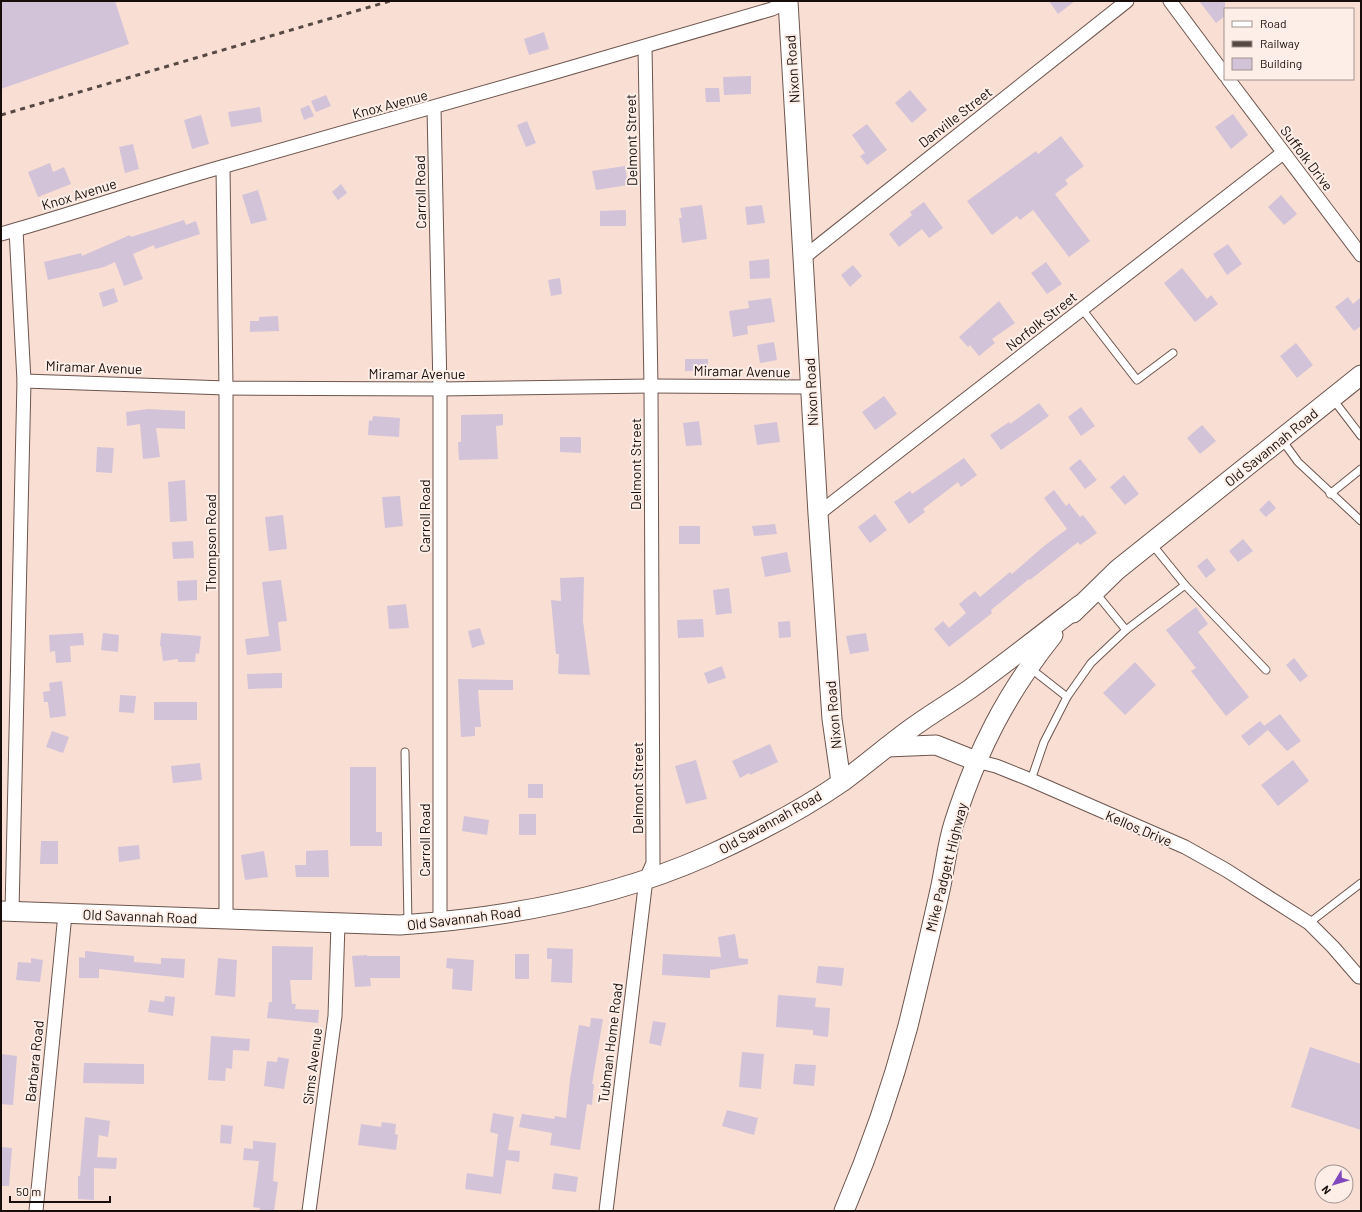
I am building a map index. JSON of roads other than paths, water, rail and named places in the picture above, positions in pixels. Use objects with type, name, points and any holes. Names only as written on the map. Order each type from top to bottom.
[{"type":"main road","name":"Nixon Road","points":[[788,1],[818,514],[832,719],[841,782]]},
{"type":"main road","name":"Old Savannah Road","points":[[1181,519],[1361,375]]},
{"type":"main road","name":"Mike Padgett Highway","points":[[844,1211],[865,1162],[889,1094],[918,986],[954,825],[976,761],[992,727],[1028,667],[1054,634],[1080,605],[1117,570],[1181,519]]},
{"type":"main road","name":"Old Savannah Road","points":[[7,911],[338,924],[408,925],[440,923],[540,908],[646,879],[706,856],[741,839],[841,782],[970,688],[1080,605]]},
{"type":"main road","name":"Kellos Drive","points":[[887,747],[936,744],[976,761]]},
{"type":"street","name":"Knox Avenue","points":[[1,234],[223,166],[434,108],[645,47],[772,9],[788,1]]},
{"type":"street","name":"Danville Street","points":[[803,258],[1127,1]]},
{"type":"street","points":[[1170,1],[1224,74]]},
{"type":"street","name":"Delmont Street","points":[[645,47],[651,386],[653,863],[646,879]]},
{"type":"street","name":"Suffolk Drive","points":[[1229,80],[1361,255]]},
{"type":"street","name":"Carroll Road","points":[[434,108],[440,389],[440,923]]},
{"type":"street","name":"Norfolk Street","points":[[818,514],[1283,153]]},
{"type":"street","name":"Thompson Road","points":[[223,166],[226,388],[226,919]]},
{"type":"street","points":[[7,911],[24,381],[16,230]]},
{"type":"street","name":"Miramar Avenue","points":[[24,381],[226,388],[440,389],[651,386],[811,388]]},
{"type":"street","name":"Kellos Drive","points":[[976,761],[996,766],[1031,780],[1185,847],[1264,892],[1309,923],[1333,947],[1359,977]]},
{"type":"street","name":"Tubman Home Road","points":[[606,1211],[646,879]]},
{"type":"street","name":"Barbara Road","points":[[36,1211],[65,914]]},
{"type":"street","name":"Sims Avenue","points":[[309,1211],[335,1016],[338,924]]},
{"type":"lane","points":[[1082,309],[1137,380],[1173,353]]},
{"type":"lane","points":[[1332,398],[1361,436]]},
{"type":"lane","points":[[1281,439],[1298,462],[1330,494],[1361,521]]},
{"type":"lane","points":[[1330,494],[1361,469]]},
{"type":"lane","points":[[1151,542],[1185,585],[1266,670]]},
{"type":"lane","points":[[1031,780],[1044,742],[1067,697],[1091,663],[1126,630],[1185,585]]},
{"type":"lane","points":[[1094,592],[1126,630]]},
{"type":"lane","points":[[1028,667],[1067,697]]},
{"type":"lane","points":[[405,752],[408,925]]},
{"type":"lane","points":[[1309,923],[1361,883]]},
{"type":"railway","points":[[1,115],[390,1]]}]
